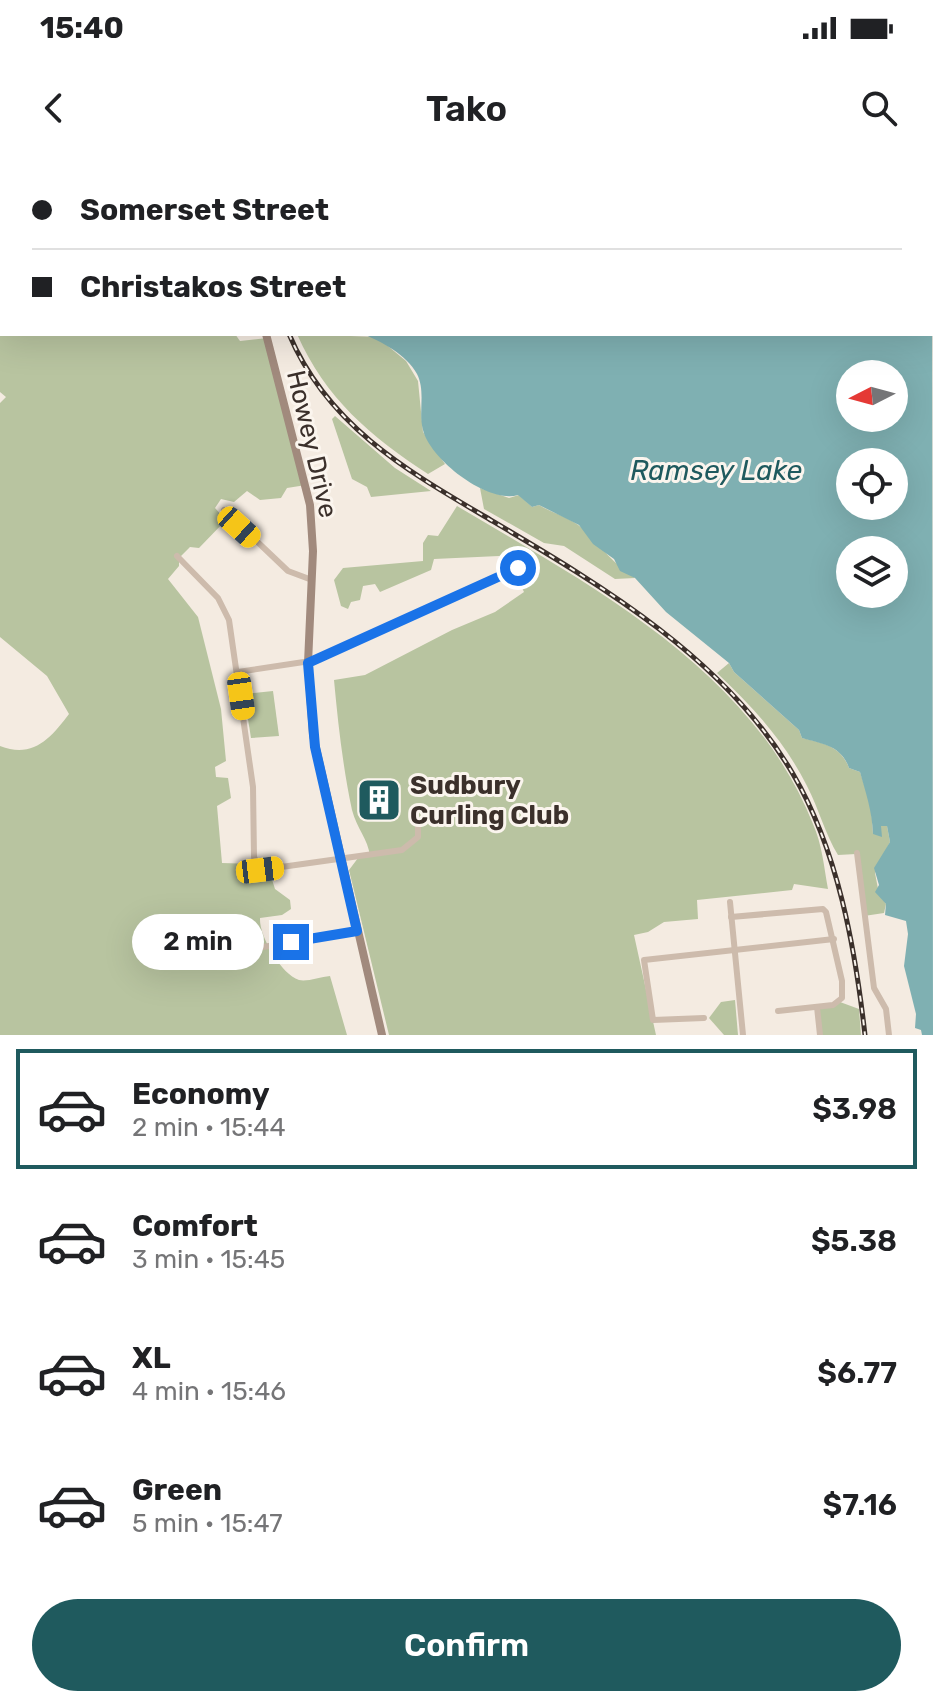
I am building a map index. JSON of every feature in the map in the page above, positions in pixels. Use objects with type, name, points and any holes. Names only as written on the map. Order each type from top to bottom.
[{"type":"main road","name":"Howey Drive","points":[[267,336],[306,484],[312,528],[308,663],[315,747],[382,1035]]},
{"type":"street","points":[[224,510],[288,571],[312,580]]},
{"type":"street","points":[[177,556],[224,608],[238,672],[253,787],[254,857],[260,870],[409,847],[418,837],[418,822]]},
{"type":"street","points":[[238,672],[308,663],[521,565]]},
{"type":"street","points":[[857,853],[878,999],[886,1009],[889,1035]]},
{"type":"street","points":[[730,902],[743,1035]]},
{"type":"street","points":[[731,917],[823,909],[834,939],[843,989],[840,1002],[778,1011]]},
{"type":"street","points":[[263,947],[357,931]]},
{"type":"street","points":[[704,1018],[653,1020],[649,1014],[644,960],[834,939]]},
{"type":"street","points":[[817,1007],[820,1035]]},
{"type":"green space","points":[[0,336],[236,336],[240,341],[267,338],[306,485],[287,488],[281,498],[260,500],[247,491],[234,502],[221,499],[215,508],[226,520],[199,548],[190,547],[179,558],[179,566],[168,579],[198,617],[221,709],[226,761],[215,767],[216,777],[228,778],[231,798],[217,806],[222,863],[256,864],[260,871],[269,870],[275,889],[290,900],[291,909],[282,915],[260,918],[267,944],[285,970],[299,980],[330,976],[347,1035],[0,1035],[0,746],[22,750],[32,748],[48,738],[69,714],[47,676],[0,637],[0,403],[6,397],[0,392]]},
{"type":"green space","points":[[298,336],[377,337],[406,361],[418,381],[423,432],[445,464],[428,474],[387,446],[336,397],[308,357]]},
{"type":"green space","points":[[335,416],[395,468],[431,491],[371,497],[367,487],[352,479],[332,419]]},
{"type":"green space","points":[[480,488],[509,498],[519,495],[532,507],[539,505],[573,521],[635,578],[615,579],[564,546],[544,543],[484,509]]},
{"type":"green space","points":[[457,506],[613,601],[663,637],[709,677],[751,721],[786,769],[816,832],[828,889],[794,884],[792,890],[697,900],[698,919],[664,922],[648,932],[634,935],[656,1035],[389,1035],[349,870],[358,858],[370,856],[352,810],[334,680],[365,675],[452,630],[495,612],[524,592],[514,571],[499,556],[434,559],[431,570],[380,592],[375,584],[363,586],[360,600],[351,602],[348,609],[341,606],[334,580],[343,568],[423,561],[423,543],[428,535],[438,536]]},
{"type":"green space","points":[[729,663],[734,672],[799,730],[802,738],[836,750],[849,768],[860,772],[871,805],[873,834],[881,826],[887,826],[890,842],[875,873],[879,894],[886,904],[884,913],[864,916],[856,854],[838,855],[807,786],[789,755],[755,712],[717,673]]},
{"type":"green space","points":[[273,691],[279,736],[251,738],[244,694]]},
{"type":"green space","points":[[735,1000],[738,1035],[724,1035],[709,1018],[721,1002]]},
{"type":"green space","points":[[840,1002],[859,1009],[861,1035],[820,1035],[816,1008]]},
{"type":"water","name":"Ramsey Lake","points":[[367,336],[932,336],[933,1035],[922,1035],[921,1030],[915,1028],[916,1014],[904,966],[908,934],[906,921],[885,915],[886,904],[875,892],[879,885],[874,868],[890,842],[887,826],[881,826],[882,837],[873,834],[860,772],[849,768],[836,750],[802,738],[799,730],[734,672],[729,663],[666,612],[635,578],[620,571],[614,559],[593,544],[579,525],[539,505],[532,507],[518,495],[506,496],[477,487],[449,467],[428,442],[421,416],[420,381],[400,355]]},
{"type":"railway","points":[[290,336],[324,394],[371,441],[425,480],[570,568],[655,626],[732,693],[765,732],[809,804],[833,867],[850,934],[865,1035]]},
{"type":"place","name":"Sudbury Curling Club","points":[[379,800]]},
{"type":"route","points":[[291,942],[357,931],[315,747],[308,663],[518,568]]}]
